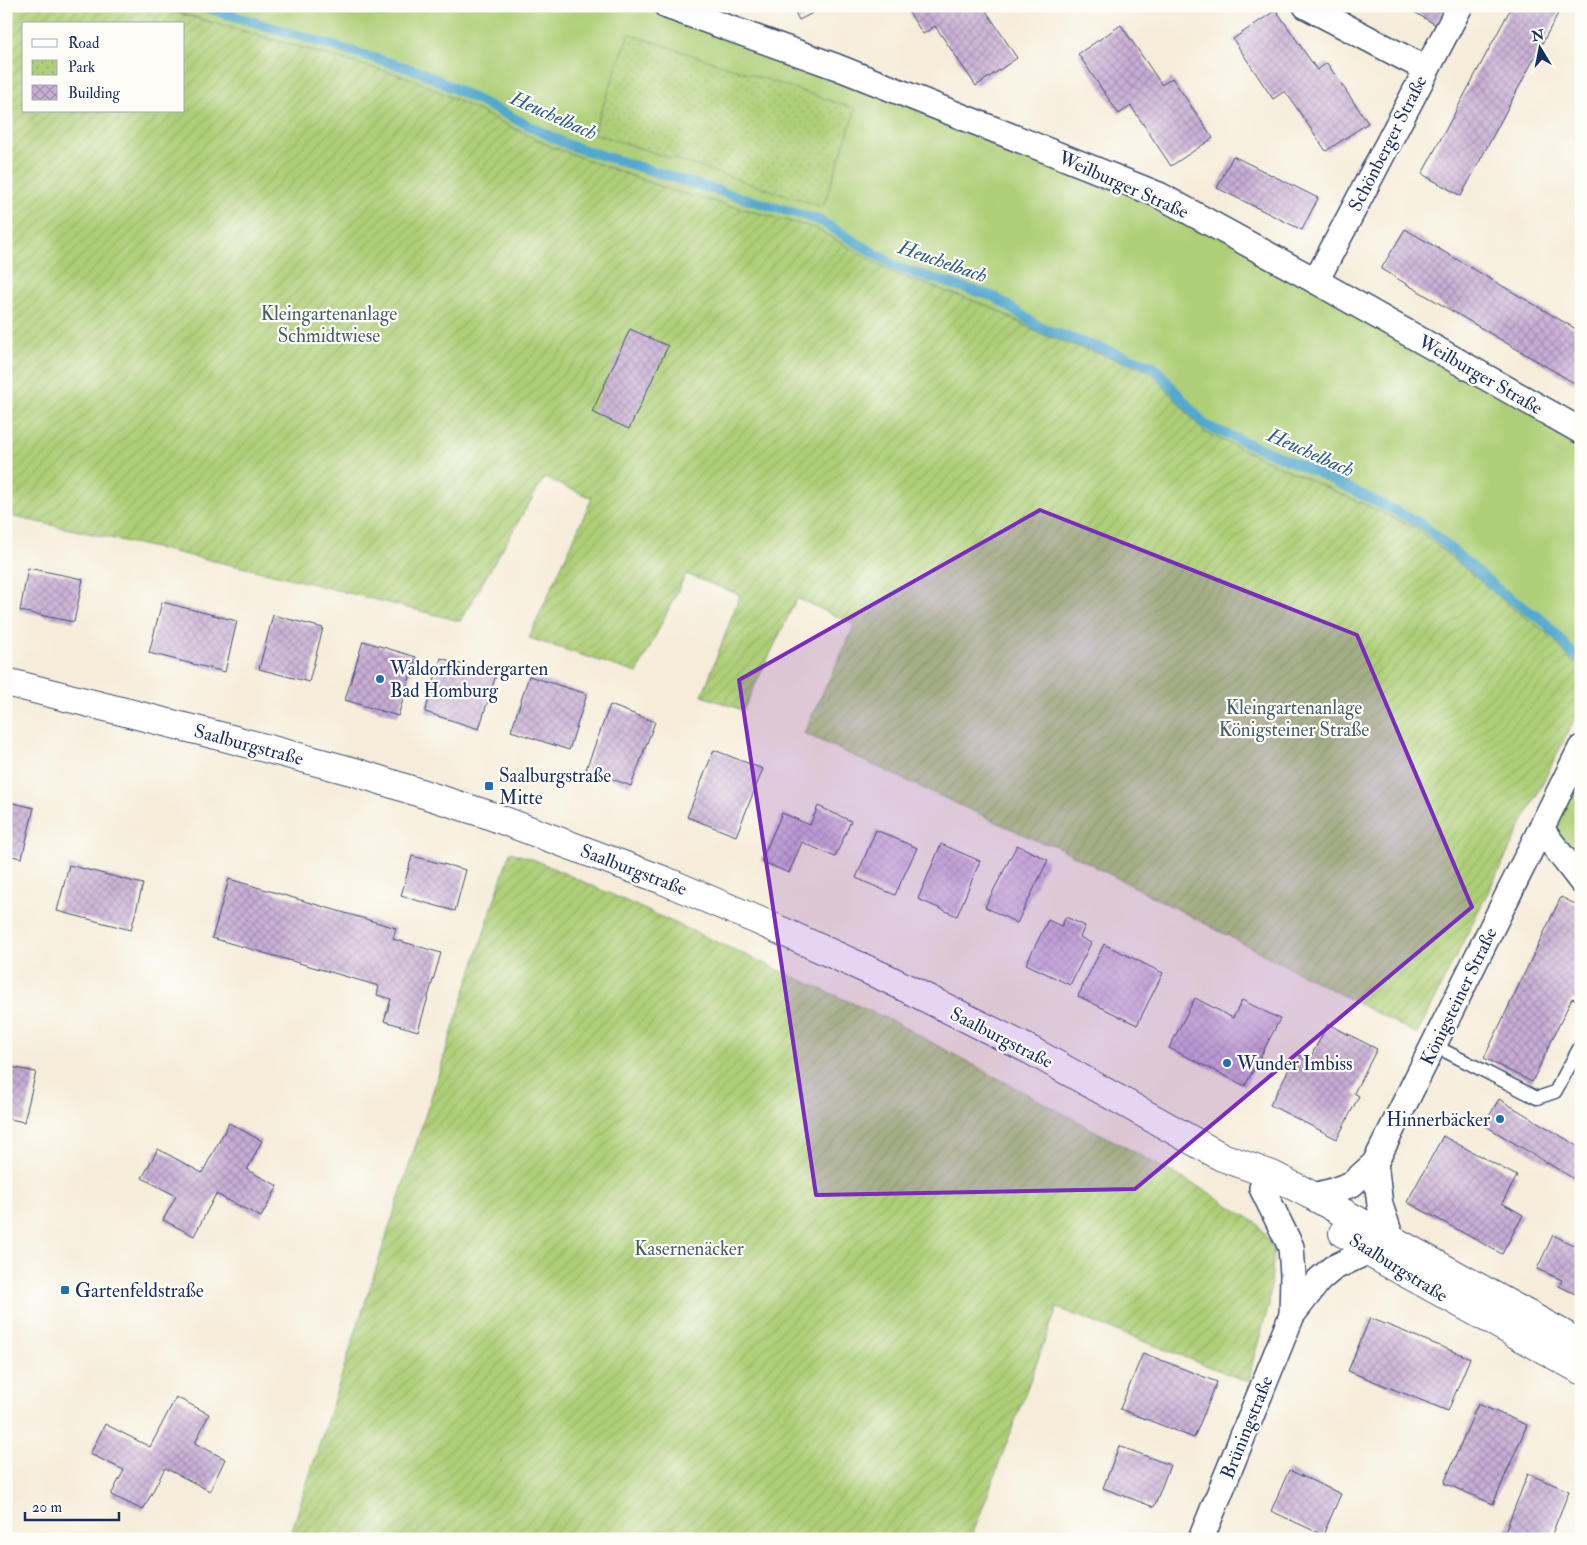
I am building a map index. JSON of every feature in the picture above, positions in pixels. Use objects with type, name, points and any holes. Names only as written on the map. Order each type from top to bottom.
[{"type":"street","name":"Weilburger Straße","points":[[667,6],[836,66],[1159,195],[1316,281],[1581,431]]},
{"type":"street","points":[[1306,6],[1426,69]]},
{"type":"street","name":"Schönberger Straße","points":[[1316,281],[1460,6]]},
{"type":"street","name":"Saalburgstraße","points":[[6,682],[355,772],[486,814],[663,880],[888,979],[958,1013],[1030,1050],[1222,1156],[1272,1175],[1313,1196],[1383,1243]]},
{"type":"street","name":"Königsteiner Straße","points":[[1313,1196],[1352,1184],[1375,1163],[1581,748]]},
{"type":"street","points":[[1541,829],[1581,880]]},
{"type":"street","name":"Saalburgstraße","points":[[1222,1156],[1262,1188],[1383,1243],[1581,1344]]},
{"type":"street","points":[[1375,1163],[1383,1243]]},
{"type":"street","name":"Brüningstraße","points":[[1262,1188],[1291,1247],[1292,1315]]},
{"type":"street","name":"Saalburgstraße","points":[[1383,1243],[1375,1256],[1581,1370]]},
{"type":"street","name":"Brüningstraße","points":[[1201,1539],[1292,1315],[1319,1280],[1332,1268],[1383,1243]]},
{"type":"lane","points":[[1433,1045],[1537,1098],[1555,1092],[1581,1045]]},
{"type":"highlighted area","points":[[1040,510],[1357,635],[1472,907],[1135,1189],[816,1195],[739,680]]},
{"type":"green space","name":"Kleingartenanlage Königsteiner Straße","points":[[6,6],[153,6],[413,79],[552,147],[673,191],[815,228],[898,275],[991,307],[1038,333],[1150,371],[1204,432],[1416,528],[1509,605],[1551,636],[1572,662],[1581,661],[1581,706],[1417,1034],[1052,844],[1042,843],[804,733],[855,625],[797,598],[743,710],[702,696],[740,595],[686,574],[637,673],[529,638],[592,498],[544,478],[460,621],[277,575],[6,515]]},
{"type":"green space","points":[[155,6],[667,6],[1159,195],[1581,431],[1581,661],[1572,662],[1551,636],[1509,605],[1416,528],[1204,432],[1150,371],[1038,332],[991,307],[898,275],[815,228],[673,191],[552,147],[413,79]]},
{"type":"green space","points":[[629,34],[856,109],[823,207],[593,133]]},
{"type":"green space","points":[[1581,748],[1581,868],[1541,829]]},
{"type":"green space","name":"Kasernenäcker","points":[[510,852],[535,860],[894,1022],[1208,1192],[1258,1224],[1274,1250],[1269,1305],[1253,1360],[1249,1382],[1057,1308],[971,1539],[289,1539]]},
{"type":"building","points":[[792,6],[826,6],[799,20]]},
{"type":"building","points":[[905,6],[983,6],[1017,58],[976,86],[935,26],[923,34]]},
{"type":"building","points":[[1404,6],[1447,6],[1436,25]]},
{"type":"building","points":[[1512,6],[1562,6],[1461,196],[1422,174]]},
{"type":"building","points":[[1276,10],[1317,70],[1327,63],[1368,123],[1326,151],[1285,91],[1273,99],[1233,39]]},
{"type":"building","points":[[1121,25],[1162,85],[1172,78],[1213,138],[1171,166],[1131,106],[1119,114],[1078,54]]},
{"type":"building","points":[[1233,156],[1318,198],[1302,230],[1217,188]]},
{"type":"building","points":[[1405,229],[1581,332],[1581,387],[1381,269]]},
{"type":"building","points":[[630,329],[668,346],[629,429],[592,412]]},
{"type":"building","points":[[28,568],[83,579],[74,622],[20,611]]},
{"type":"building","points":[[162,602],[237,621],[225,672],[149,653]]},
{"type":"building","points":[[273,615],[323,628],[309,682],[259,669]]},
{"type":"building","points":[[363,641],[416,657],[398,716],[345,700]]},
{"type":"building","points":[[441,658],[496,675],[479,729],[425,712]]},
{"type":"building","points":[[529,676],[587,694],[569,750],[511,731]]},
{"type":"building","points":[[610,705],[655,722],[631,786],[586,769]]},
{"type":"building","points":[[714,750],[763,769],[736,836],[687,817]]},
{"type":"building","points":[[6,801],[34,808],[22,858],[6,855]]},
{"type":"building","points":[[818,806],[851,821],[835,857],[802,842],[789,873],[761,861],[782,813],[810,825]]},
{"type":"building","points":[[876,830],[917,848],[895,895],[856,878]]},
{"type":"building","points":[[941,844],[980,861],[957,916],[918,899]]},
{"type":"building","points":[[1017,845],[1048,860],[1017,923],[985,907]]},
{"type":"building","points":[[412,856],[466,870],[455,911],[401,896]]},
{"type":"building","points":[[69,865],[143,884],[131,930],[57,911]]},
{"type":"building","points":[[229,879],[396,928],[393,939],[441,953],[418,1031],[384,1021],[391,999],[377,995],[379,986],[212,938]]},
{"type":"building","points":[[1561,897],[1581,907],[1581,1002],[1572,998],[1532,1082],[1484,1058]]},
{"type":"building","points":[[1066,917],[1085,926],[1080,937],[1091,943],[1070,985],[1026,964],[1048,920],[1061,926]]},
{"type":"building","points":[[1104,944],[1163,973],[1137,1025],[1078,996]]},
{"type":"building","points":[[1195,998],[1233,1018],[1242,1000],[1280,1019],[1245,1086],[1169,1048]]},
{"type":"building","points":[[1328,1024],[1377,1049],[1354,1093],[1359,1096],[1337,1139],[1270,1105],[1297,1054],[1309,1060]]},
{"type":"building","points":[[6,1066],[36,1072],[24,1122],[6,1118]]},
{"type":"building","points":[[1499,1099],[1581,1148],[1581,1183],[1484,1125]]},
{"type":"building","points":[[229,1123],[262,1141],[247,1170],[278,1186],[261,1217],[216,1194],[194,1236],[163,1220],[176,1196],[142,1178],[158,1149],[202,1173]]},
{"type":"building","points":[[1443,1136],[1517,1176],[1502,1203],[1523,1215],[1502,1254],[1407,1202]]},
{"type":"building","points":[[1553,1235],[1579,1248],[1581,1245],[1581,1297],[1559,1286],[1562,1280],[1537,1269]]},
{"type":"building","points":[[1370,1318],[1470,1358],[1448,1411],[1348,1371]]},
{"type":"building","points":[[1143,1353],[1217,1382],[1194,1438],[1120,1409]]},
{"type":"building","points":[[176,1397],[209,1414],[195,1443],[225,1459],[210,1491],[165,1468],[143,1510],[111,1495],[124,1470],[90,1454],[105,1424],[150,1447]]},
{"type":"building","points":[[1478,1404],[1527,1425],[1493,1504],[1444,1483]]},
{"type":"building","points":[[1119,1446],[1170,1465],[1154,1507],[1103,1488]]},
{"type":"building","points":[[1289,1470],[1341,1494],[1323,1535],[1271,1511]]},
{"type":"building","points":[[1528,1474],[1569,1491],[1550,1539],[1502,1539]]},
{"type":"waterway","name":"Heuchelbach","points":[[200,6],[421,72],[568,145],[819,220],[899,268],[995,297],[1041,328],[1153,366],[1205,425],[1316,472],[1422,524],[1501,592],[1545,622],[1574,655],[1581,657]]},
{"type":"place","name":"Waldorfkindergarten Bad Homburg","points":[[380,679]]},
{"type":"place","name":"Saalburgstraße Mitte","points":[[489,786]]},
{"type":"place","name":"Wunder Imbiss","points":[[1227,1063]]},
{"type":"place","name":"Hinnerbäcker","points":[[1500,1119]]},
{"type":"place","name":"Gartenfeldstraße","points":[[65,1290]]},
{"type":"park label","name":"Kleingartenanlage Schmidtwiese","points":[[329,324]]}]
